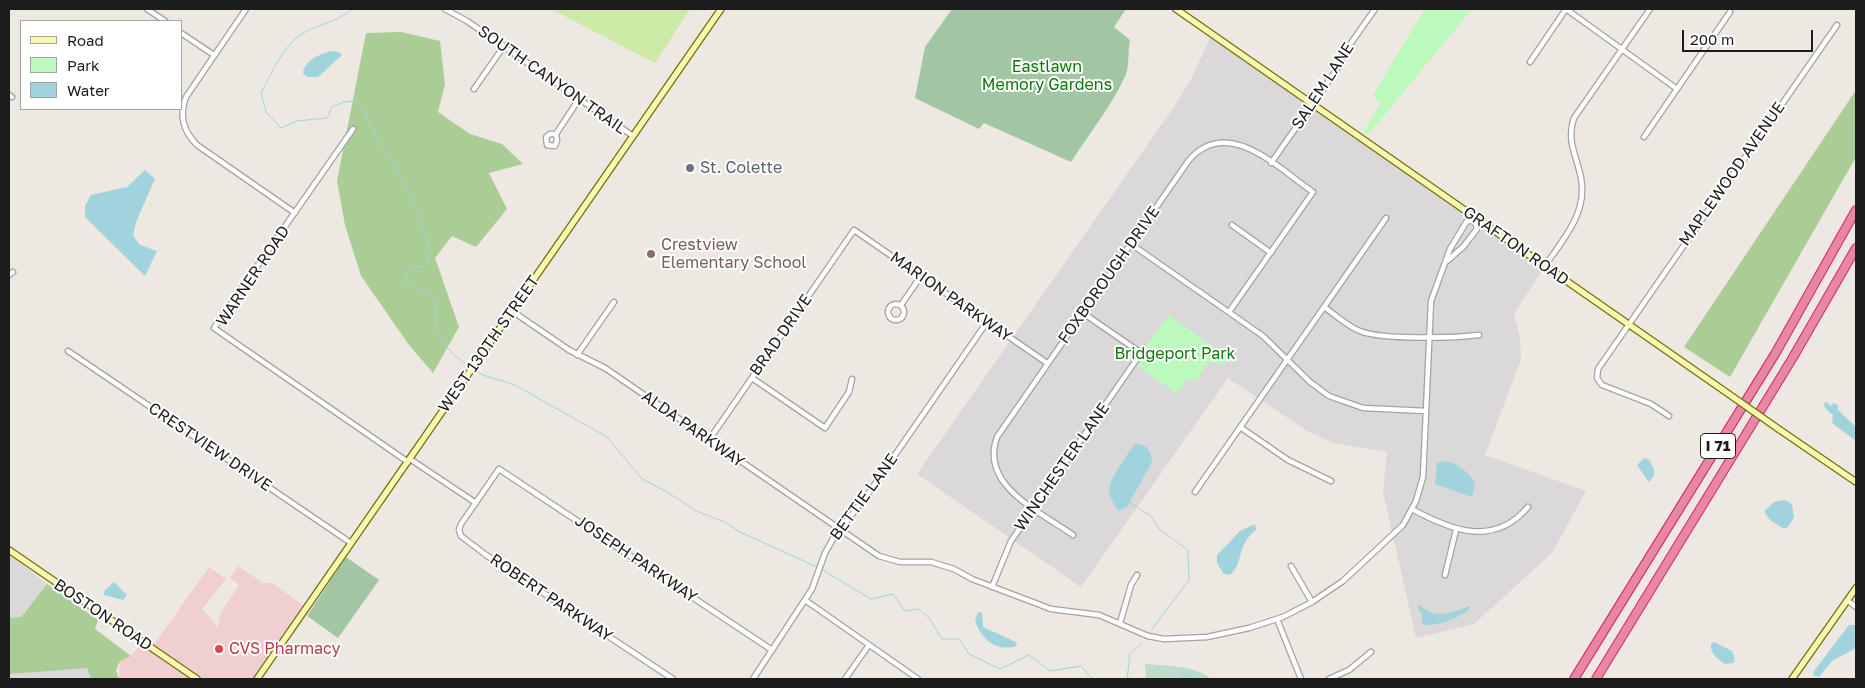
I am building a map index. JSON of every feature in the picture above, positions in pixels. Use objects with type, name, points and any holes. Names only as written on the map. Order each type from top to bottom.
[{"type":"highway","name":"I 71","points":[[1574,679],[1776,354],[1856,210]]},
{"type":"highway","name":"I 71","points":[[1596,679],[1792,359],[1856,248]]},
{"type":"street","points":[[147,9],[164,20]]},
{"type":"street","points":[[246,9],[184,103],[183,122],[188,134],[196,145],[295,213]]},
{"type":"street","name":"SOUTH CANYON TRAIL","points":[[444,9],[504,46],[633,136]]},
{"type":"street","name":"WEST 130TH STREET","points":[[258,679],[721,9]]},
{"type":"street","name":"GRAFTON ROAD","points":[[1176,9],[1856,482]]},
{"type":"street","name":"SALEM LANE","points":[[1271,163],[1313,104],[1375,9]]},
{"type":"street","points":[[1530,62],[1566,9],[1677,89]]},
{"type":"street","points":[[1545,266],[1572,226],[1581,204],[1582,180],[1570,140],[1574,118],[1650,9]]},
{"type":"street","points":[[1644,137],[1730,12]]},
{"type":"street","name":"MAPLEWOOD AVENUE","points":[[1669,416],[1653,405],[1604,386],[1598,380],[1598,368],[1837,26]]},
{"type":"street","points":[[182,33],[214,55]]},
{"type":"street","points":[[474,89],[504,46]]},
{"type":"street","points":[[556,134],[579,99]]},
{"type":"street","name":"WARNER ROAD","points":[[354,129],[214,328],[409,460]]},
{"type":"street","name":"FOXBOROUGH DRIVE","points":[[1073,535],[1002,483],[995,469],[994,450],[1000,430],[1189,160],[1201,149],[1214,143],[1234,142],[1251,149],[1313,192],[1271,253]]},
{"type":"street","points":[[1195,492],[1386,218]]},
{"type":"street","points":[[1447,261],[1463,247],[1477,229],[1476,219]]},
{"type":"street","name":"ALDA PARKWAY","points":[[512,311],[577,355],[605,368],[872,552],[895,562],[931,562],[954,569],[992,587],[1051,609],[1099,615],[1148,636],[1181,639],[1239,631],[1277,618],[1312,602],[1335,587],[1366,562],[1399,530],[1412,510],[1423,477],[1433,293],[1447,261],[1450,249],[1460,231],[1467,221],[1476,219]]},
{"type":"street","points":[[1230,312],[1271,253],[1232,225]]},
{"type":"street","name":"MARION PARKWAY","points":[[854,230],[1047,363]]},
{"type":"street","name":"BRAD DRIVE","points":[[709,440],[854,230]]},
{"type":"street","points":[[1131,244],[1265,338],[1314,386],[1344,403],[1363,408],[1426,411]]},
{"type":"street","points":[[901,305],[921,276]]},
{"type":"street","points":[[577,355],[614,302]]},
{"type":"street","points":[[1324,307],[1365,333],[1430,337],[1480,335]]},
{"type":"street","name":"WINCHESTER LANE","points":[[992,587],[1008,545],[1141,353],[1083,312]]},
{"type":"street","name":"BETTIE LANE","points":[[753,679],[805,600],[819,573],[829,545],[868,494],[987,322]]},
{"type":"street","name":"CRESTVIEW DRIVE","points":[[68,351],[351,543]]},
{"type":"street","points":[[752,378],[825,428],[849,392],[852,379]]},
{"type":"street","points":[[1240,427],[1288,460],[1331,481]]},
{"type":"street","points":[[409,460],[476,503]]},
{"type":"street","name":"ROBERT PARKWAY","points":[[499,469],[459,527],[461,536],[486,555],[673,679]]},
{"type":"street","name":"JOSEPH PARKWAY","points":[[499,469],[772,650]]},
{"type":"street","points":[[1412,510],[1456,530],[1481,532],[1496,529],[1517,519],[1528,507]]},
{"type":"street","points":[[1445,575],[1456,530]]},
{"type":"street","name":"BOSTON ROAD","points":[[9,550],[197,679]]},
{"type":"street","points":[[1291,566],[1312,602]]},
{"type":"street","points":[[1120,623],[1131,585],[1137,574]]},
{"type":"street","points":[[1792,679],[1856,588]]},
{"type":"street","points":[[805,600],[918,679]]},
{"type":"street","points":[[1848,601],[1856,607]]},
{"type":"street","points":[[1277,618],[1301,679]]},
{"type":"street","points":[[845,679],[869,645]]},
{"type":"street","points":[[1329,679],[1349,670],[1371,652]]},
{"type":"shaded area","points":[[1212,33],[1545,266],[1514,314],[1520,337],[1521,359],[1485,455],[1586,491],[1552,553],[1474,624],[1416,638],[1383,492],[1387,452],[1333,443],[1309,432],[1228,378],[1081,587],[917,474],[1171,111],[1191,80]]},
{"type":"shaded area","points":[[9,554],[47,584],[13,626],[87,668],[91,679],[9,679]]},
{"type":"shaded area","points":[[238,566],[263,583],[272,583],[304,606],[252,679],[205,679],[153,646],[209,567],[226,579],[202,609],[213,620],[217,629],[221,612],[239,585],[230,578]]},
{"type":"shaded area","points":[[141,644],[192,679],[119,679],[120,661],[131,656]]},
{"type":"green space","points":[[551,9],[690,9],[655,63]]},
{"type":"green space","name":"Eastlawn Memory Gardens","points":[[952,9],[1126,9],[1114,27],[1130,40],[1127,71],[1110,105],[1071,162],[984,123],[979,129],[915,98],[925,47]]},
{"type":"green space","points":[[1425,9],[1472,9],[1368,135],[1363,132],[1381,103],[1373,95]]},
{"type":"green space","points":[[401,32],[440,41],[445,84],[438,112],[470,134],[502,144],[523,164],[489,173],[507,209],[476,247],[452,236],[435,258],[459,327],[433,373],[409,345],[361,276],[345,225],[337,181],[366,33]]},
{"type":"green space","points":[[1856,90],[1856,157],[1730,377],[1684,347]]},
{"type":"green space","name":"Bridgeport Park","points":[[1169,315],[1223,354],[1228,363],[1221,365],[1208,362],[1197,380],[1187,379],[1177,394],[1136,365],[1147,357],[1145,348]]},
{"type":"green space","points":[[346,557],[379,580],[338,638],[307,616]]},
{"type":"green space","points":[[47,584],[98,620],[95,629],[131,656],[120,661],[116,670],[119,679],[91,679],[87,668],[9,674],[9,618],[21,617]]},
{"type":"green space","points":[[1145,664],[1188,669],[1204,674],[1212,679],[1146,679]]},
{"type":"water","points":[[330,51],[339,52],[342,55],[318,77],[307,77],[303,73],[304,68],[310,61]]},
{"type":"water","points":[[145,170],[155,179],[136,222],[133,236],[140,245],[157,251],[145,276],[85,217],[85,206],[91,195],[127,187]]},
{"type":"water","points":[[1826,402],[1832,406],[1833,403],[1839,406],[1837,409],[1856,427],[1856,441],[1832,423],[1833,415],[1825,408],[1824,403]]},
{"type":"water","points":[[1135,444],[1143,445],[1148,449],[1152,462],[1127,507],[1118,511],[1110,497],[1110,487],[1119,467]]},
{"type":"water","points":[[1644,458],[1649,460],[1654,469],[1654,476],[1649,482],[1637,465]]},
{"type":"water","points":[[1442,461],[1461,467],[1475,482],[1472,497],[1435,484],[1437,463]]},
{"type":"water","points":[[1785,500],[1792,504],[1794,517],[1788,527],[1784,529],[1770,520],[1764,511],[1774,502]]},
{"type":"water","points":[[1255,524],[1256,530],[1245,542],[1234,570],[1230,575],[1223,573],[1217,563],[1217,555],[1240,531]]},
{"type":"water","points":[[114,582],[127,595],[123,600],[104,595],[105,590]]},
{"type":"water","points":[[1420,605],[1426,610],[1438,614],[1450,613],[1469,606],[1470,608],[1462,615],[1448,621],[1426,625],[1422,624],[1422,615],[1418,608]]},
{"type":"water","points":[[978,612],[982,613],[983,627],[1016,642],[1017,646],[996,646],[986,639],[975,621]]},
{"type":"water","points":[[1849,625],[1856,625],[1856,648],[1832,661],[1819,677],[1813,675],[1814,671]]},
{"type":"water","points":[[1714,642],[1732,651],[1735,660],[1733,663],[1725,664],[1715,656],[1711,648],[1711,644]]},
{"type":"waterway","points":[[352,9],[340,17],[306,31],[287,47],[261,93],[266,112],[281,128],[297,121],[327,118],[332,107],[344,102],[358,101],[371,129],[407,186],[430,250],[426,266],[409,270],[402,281],[438,301],[436,322],[442,340],[453,354],[471,367]]},
{"type":"waterway","points":[[474,370],[483,375],[515,385],[607,437],[642,479],[667,492],[696,511],[725,522],[740,532],[817,567]]},
{"type":"waterway","points":[[1129,502],[1151,516],[1159,529],[1188,550],[1189,580],[1152,629]]},
{"type":"waterway","points":[[821,569],[871,599],[893,594],[905,611],[919,609],[929,618],[942,639],[959,639],[969,654],[1000,669],[1029,655],[1050,671],[1081,666],[1093,679]]},
{"type":"waterway","points":[[1127,679],[1130,654],[1142,643]]},
{"type":"waterway","points":[[1179,679],[1189,675],[1195,679]]},
{"type":"place","name":"St. Colette","points":[[690,168]]},
{"type":"place","name":"Crestview Elementary School","points":[[651,254]]},
{"type":"place","name":"CVS Pharmacy","points":[[219,649]]}]
